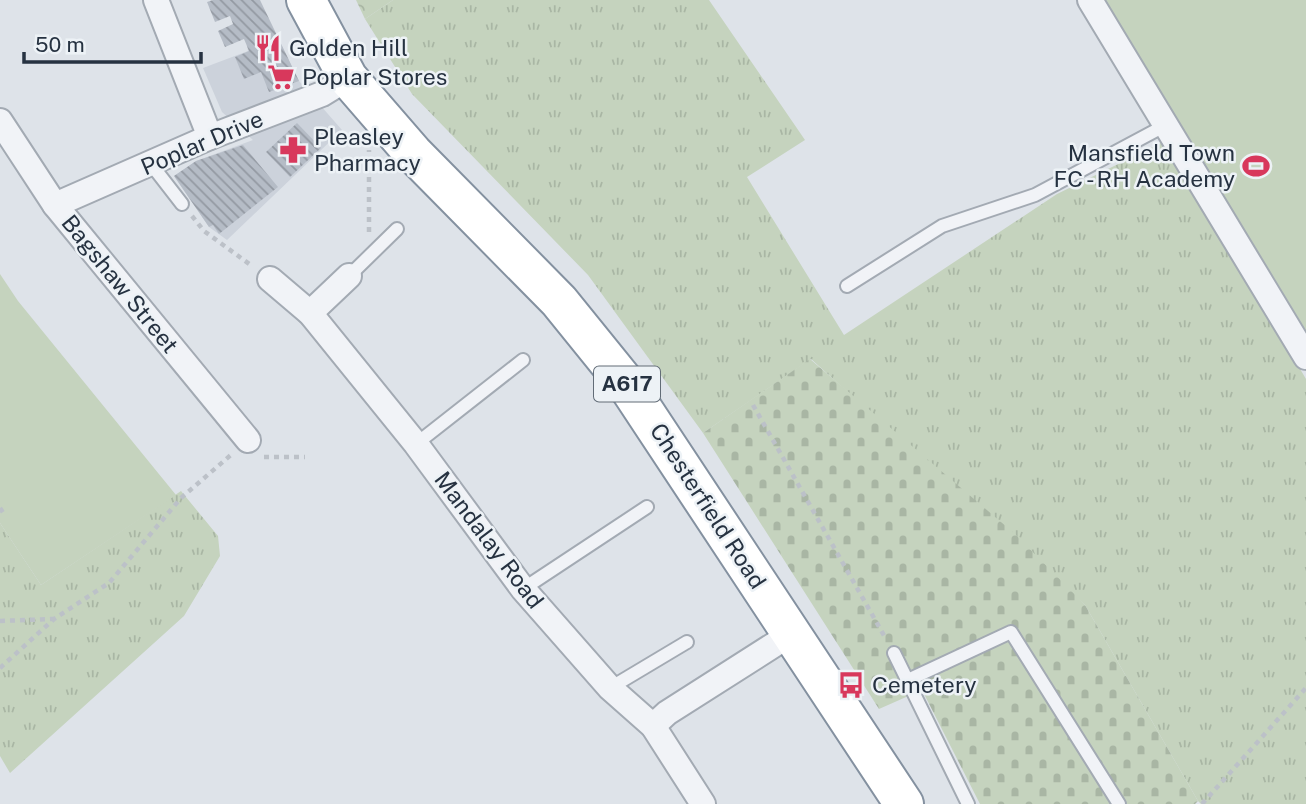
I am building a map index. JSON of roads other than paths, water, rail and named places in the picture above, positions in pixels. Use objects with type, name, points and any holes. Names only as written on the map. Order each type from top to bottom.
[{"type":"highway","name":"Chesterfield Road","points":[[306,0],[348,78],[413,153],[559,301],[628,385],[904,804]]},
{"type":"street","points":[[156,0],[210,137]]},
{"type":"street","points":[[1090,0],[1306,357]]},
{"type":"street","name":"Poplar Drive","points":[[55,205],[210,137],[322,94],[348,78]]},
{"type":"street","name":"Bagshaw Street","points":[[0,121],[55,205],[248,440]]},
{"type":"street","points":[[310,313],[349,276]]},
{"type":"street","name":"Mandalay Road","points":[[270,279],[310,313],[416,444],[523,589],[610,688],[653,726],[703,804]]},
{"type":"street","points":[[653,726],[667,713],[791,634]]},
{"type":"lane","points":[[847,286],[942,226],[1035,195],[1166,125]]},
{"type":"lane","points":[[151,164],[182,204]]},
{"type":"lane","points":[[349,276],[397,229]]},
{"type":"lane","points":[[416,444],[523,360]]},
{"type":"lane","points":[[523,589],[647,507]]},
{"type":"lane","points":[[908,680],[1011,632],[1119,804]]},
{"type":"lane","points":[[610,688],[687,642]]},
{"type":"lane","points":[[894,653],[968,804]]},
{"type":"place","name":"Golden Hill","points":[[268,48]]},
{"type":"place","name":"Poplar Stores","points":[[281,77]]},
{"type":"place","name":"Pleasley Pharmacy","points":[[293,150]]},
{"type":"place","name":"Mansfield Town FC - RH Academy","points":[[1256,166]]},
{"type":"place","name":"Cemetery","points":[[851,685]]}]
